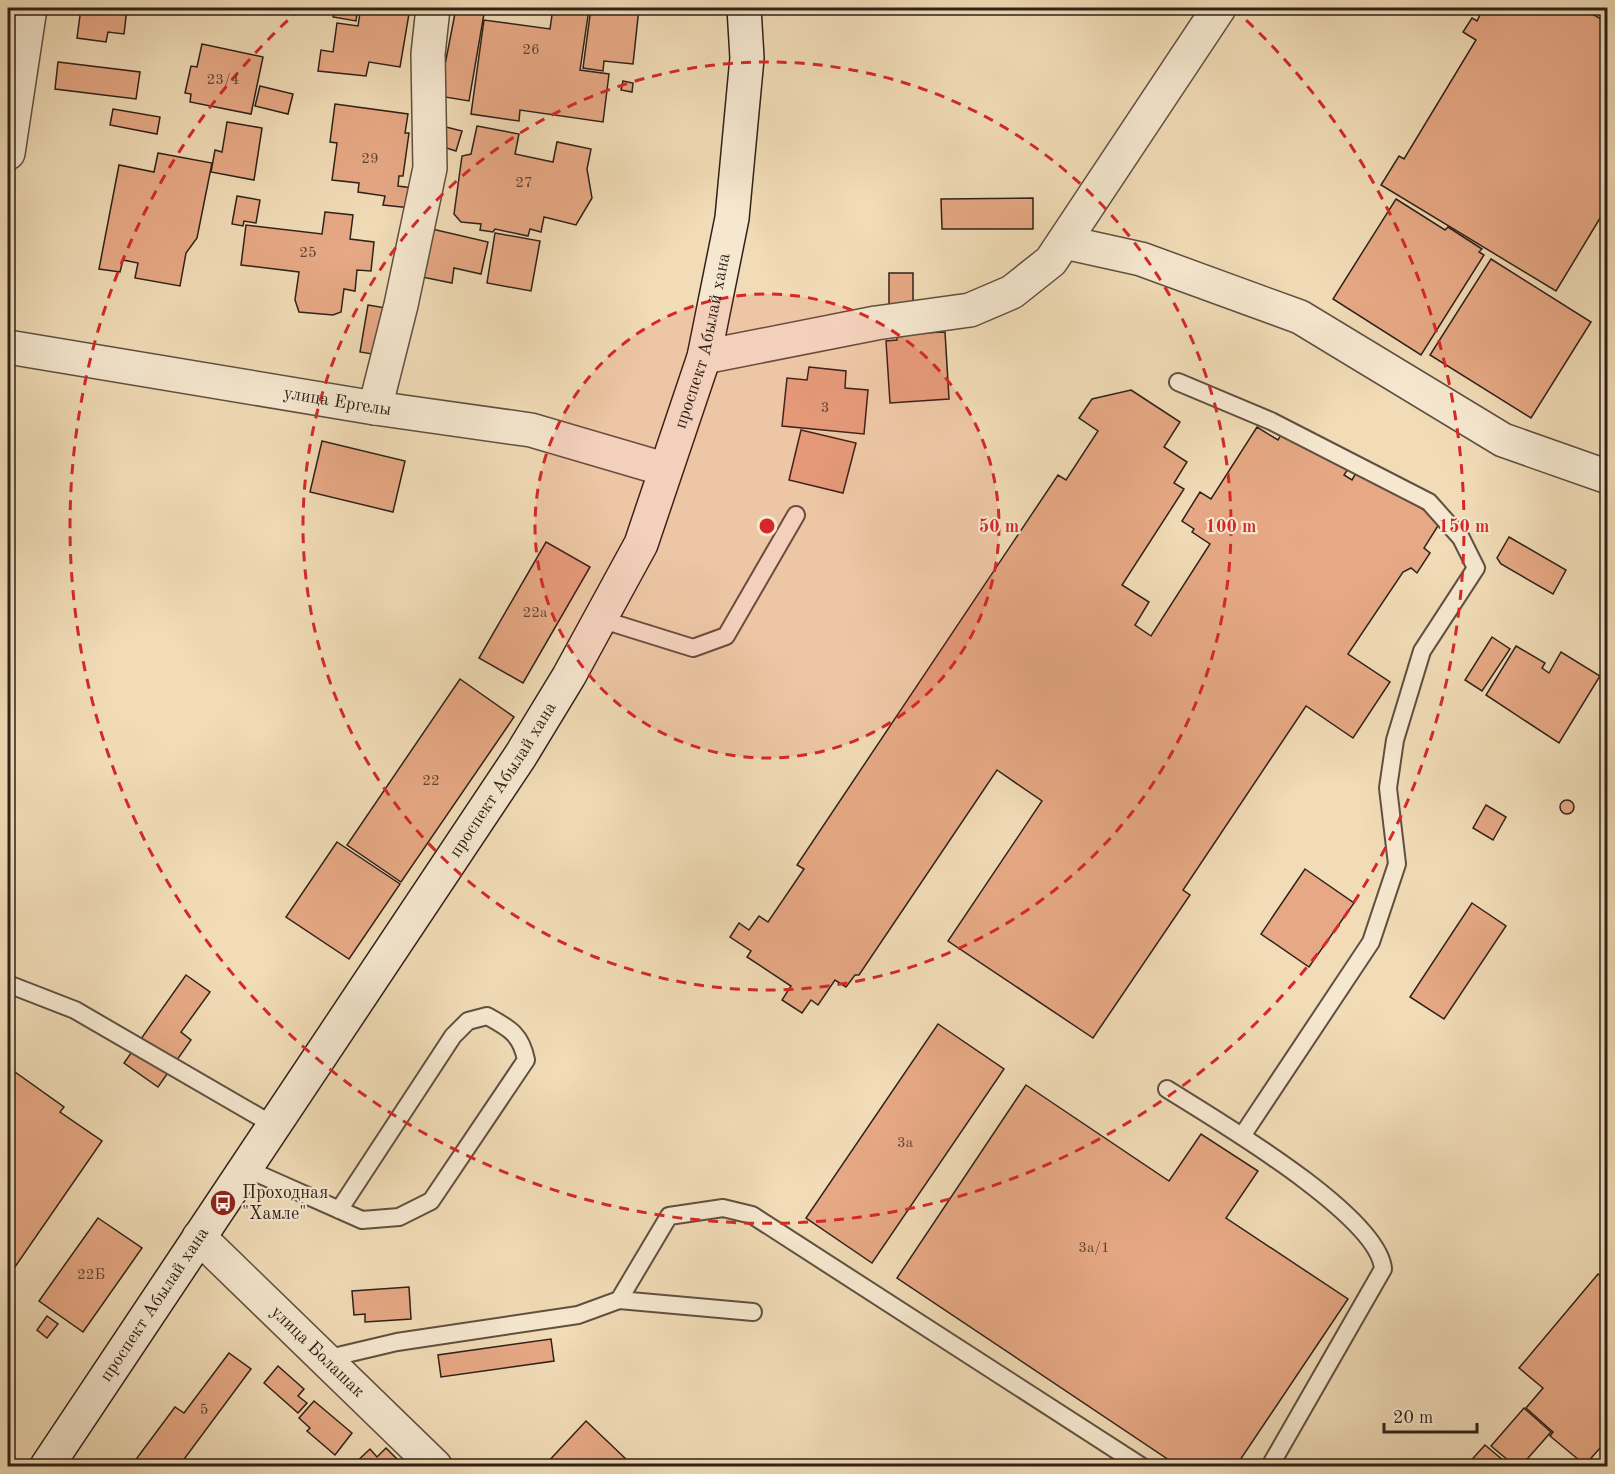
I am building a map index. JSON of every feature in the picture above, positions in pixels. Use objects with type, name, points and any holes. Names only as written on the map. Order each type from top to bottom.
[{"type":"street","points":[[8,153],[30,8]]},
{"type":"street","points":[[375,408],[401,305],[430,168],[428,54],[434,8]]},
{"type":"street","name":"проспект Абылай хана","points":[[47,1467],[521,755],[641,544],[664,469],[704,357],[732,218],[747,58],[744,8]]},
{"type":"street","points":[[704,357],[876,323],[970,310],[1012,292],[1051,261],[1219,8]]},
{"type":"street","points":[[1064,242],[1141,259],[1300,317],[1503,440],[1608,477]]},
{"type":"street","name":"улица Ергелы","points":[[8,347],[375,408],[531,430],[664,469]]},
{"type":"street","name":"улица Болашак","points":[[199,1237],[435,1467]]},
{"type":"lane","points":[[1178,382],[1271,421],[1429,502],[1461,538],[1476,568],[1422,651],[1395,740],[1388,788],[1397,864],[1371,942],[1242,1136]]},
{"type":"lane","points":[[600,619],[693,648],[726,636],[796,515]]},
{"type":"lane","points":[[8,984],[75,1010],[275,1126]]},
{"type":"lane","points":[[247,1169],[339,1210],[362,1220],[399,1217],[431,1201],[526,1059],[524,1046],[517,1033],[488,1016],[468,1022],[453,1036],[339,1210]]},
{"type":"lane","points":[[1167,1089],[1279,1158],[1347,1216],[1379,1253],[1382,1262],[1383,1269],[1270,1467]]},
{"type":"lane","points":[[619,1300],[669,1216],[723,1208],[752,1215],[1141,1467]]},
{"type":"lane","points":[[326,1359],[397,1341],[578,1315],[619,1300],[753,1312]]},
{"type":"building","points":[[81,8],[127,8],[124,34],[108,32],[106,42],[77,38]]},
{"type":"building","points":[[335,8],[410,8],[400,67],[369,62],[366,76],[318,71],[321,50],[333,52],[337,23],[358,26],[360,13],[357,13],[356,21],[333,17]]},
{"type":"building","points":[[456,8],[485,8],[469,101],[439,96]]},
{"type":"building","points":[[553,8],[589,9],[580,70],[609,74],[603,122],[520,110],[519,121],[471,114],[484,20],[550,29]]},
{"type":"building","points":[[591,8],[639,8],[633,64],[604,61],[603,71],[583,68]]},
{"type":"building","points":[[1477,8],[1582,8],[1608,23],[1608,205],[1556,291],[1381,185],[1399,156],[1404,159],[1476,40],[1463,32],[1472,18],[1477,21],[1482,11]]},
{"type":"building","points":[[202,44],[263,57],[251,114],[190,102],[191,94],[185,93],[191,66],[197,67]]},
{"type":"building","points":[[58,62],[140,72],[136,99],[55,89]]},
{"type":"building","points":[[623,81],[633,83],[632,92],[621,90]]},
{"type":"building","points":[[260,86],[293,94],[288,114],[255,106]]},
{"type":"building","points":[[335,104],[408,114],[405,133],[409,133],[403,176],[399,176],[398,186],[413,188],[411,208],[383,205],[385,196],[358,192],[359,183],[332,180],[337,143],[330,142]]},
{"type":"building","points":[[113,109],[160,117],[157,134],[110,125]]},
{"type":"building","points":[[227,122],[262,128],[254,180],[211,172],[215,150],[222,152]]},
{"type":"building","points":[[477,126],[519,134],[515,154],[553,162],[557,142],[591,149],[587,169],[592,198],[576,225],[544,217],[541,232],[530,229],[528,236],[495,229],[493,232],[480,230],[481,224],[461,222],[454,214],[462,156],[471,154]]},
{"type":"building","points":[[446,127],[462,131],[456,151],[440,146]]},
{"type":"building","points":[[158,153],[212,163],[197,238],[186,253],[180,286],[135,278],[138,263],[123,260],[120,272],[99,269],[119,165],[154,172]]},
{"type":"building","points":[[237,196],[260,200],[256,223],[244,221],[243,226],[232,224]]},
{"type":"building","points":[[1033,198],[1033,229],[942,229],[941,199]]},
{"type":"building","points":[[1396,199],[1445,230],[1448,227],[1482,249],[1479,252],[1484,255],[1421,355],[1333,299]]},
{"type":"building","points":[[325,212],[353,215],[350,239],[374,242],[371,271],[357,270],[355,291],[344,289],[341,312],[333,315],[299,312],[295,300],[299,272],[241,265],[246,225],[322,234]]},
{"type":"building","points":[[432,229],[488,242],[481,274],[454,268],[452,283],[422,277]]},
{"type":"building","points":[[495,233],[540,241],[531,291],[487,283]]},
{"type":"building","points":[[1491,259],[1591,322],[1531,418],[1430,355]]},
{"type":"building","points":[[889,273],[913,273],[913,307],[889,307]]},
{"type":"building","points":[[368,305],[386,308],[378,355],[360,352]]},
{"type":"building","points":[[945,332],[949,399],[890,403],[886,341],[897,340],[897,334]]},
{"type":"building","points":[[809,367],[846,371],[845,388],[868,390],[864,434],[782,426],[787,378],[807,380]]},
{"type":"building","points":[[1131,390],[1180,422],[1164,447],[1187,462],[1174,483],[1184,489],[1122,585],[1149,602],[1135,625],[1151,636],[1210,544],[1192,532],[1194,529],[1182,521],[1200,492],[1211,499],[1257,427],[1278,440],[1282,433],[1310,451],[1315,443],[1350,466],[1344,475],[1352,480],[1359,468],[1441,521],[1424,548],[1430,553],[1417,573],[1411,568],[1403,572],[1348,654],[1390,682],[1353,738],[1306,706],[1183,890],[1190,895],[1093,1038],[948,941],[1042,801],[997,770],[859,975],[855,975],[846,987],[835,980],[818,1005],[811,1000],[802,1013],[782,1000],[791,986],[747,957],[751,951],[730,937],[739,923],[749,930],[759,916],[768,922],[804,869],[797,865],[1058,475],[1066,480],[1098,431],[1079,418],[1092,399]]},
{"type":"building","points":[[801,430],[856,443],[843,493],[789,480]]},
{"type":"building","points":[[322,441],[405,461],[393,512],[310,492]]},
{"type":"building","points":[[1509,537],[1566,570],[1553,594],[1501,564],[1497,558]]},
{"type":"building","points":[[546,542],[590,567],[523,683],[479,658]]},
{"type":"building","points":[[1492,637],[1510,649],[1482,691],[1465,680]]},
{"type":"building","points":[[1516,646],[1545,663],[1542,668],[1549,673],[1561,652],[1600,676],[1559,743],[1486,695]]},
{"type":"building","points":[[460,679],[514,717],[401,882],[347,845]]},
{"type":"building","points":[[1567,800],[1572,802],[1574,807],[1572,812],[1567,814],[1562,812],[1560,807],[1562,802]]},
{"type":"building","points":[[1486,805],[1506,817],[1493,840],[1473,828]]},
{"type":"building","points":[[337,842],[400,884],[349,959],[286,917]]},
{"type":"building","points":[[1305,869],[1354,903],[1309,967],[1261,934]]},
{"type":"building","points":[[1472,903],[1506,926],[1444,1019],[1410,997]]},
{"type":"building","points":[[186,975],[210,992],[181,1032],[191,1040],[158,1087],[124,1063]]},
{"type":"building","points":[[938,1024],[1004,1069],[872,1263],[806,1218]]},
{"type":"building","points":[[8,1067],[64,1107],[60,1112],[102,1141],[8,1277]]},
{"type":"building","points":[[1026,1085],[1169,1181],[1201,1134],[1258,1171],[1226,1218],[1348,1299],[1236,1466],[1178,1466],[897,1278]]},
{"type":"building","points":[[98,1218],[142,1248],[83,1332],[39,1301]]},
{"type":"building","points":[[1598,1274],[1608,1282],[1608,1439],[1585,1465],[1550,1436],[1553,1432],[1526,1408],[1543,1388],[1519,1368]]},
{"type":"building","points":[[409,1287],[411,1319],[365,1322],[365,1314],[354,1315],[352,1291]]},
{"type":"building","points":[[47,1316],[58,1324],[47,1338],[37,1330]]},
{"type":"building","points":[[551,1339],[554,1361],[441,1377],[438,1355]]},
{"type":"building","points":[[229,1353],[251,1369],[179,1466],[131,1466],[175,1407],[184,1413]]},
{"type":"building","points":[[278,1366],[304,1389],[298,1396],[307,1403],[298,1413],[264,1383]]},
{"type":"building","points":[[314,1401],[352,1433],[335,1455],[307,1431],[310,1428],[299,1418]]},
{"type":"building","points":[[1524,1408],[1551,1432],[1521,1466],[1515,1466],[1491,1446]]},
{"type":"building","points":[[586,1421],[628,1461],[623,1466],[544,1466]]},
{"type":"building","points":[[1485,1445],[1510,1466],[1466,1466]]},
{"type":"building","points":[[386,1448],[404,1466],[352,1466],[370,1449],[377,1457]]},
{"type":"place","name":"Проходная \"Хамле\"","points":[[223,1203]]}]
